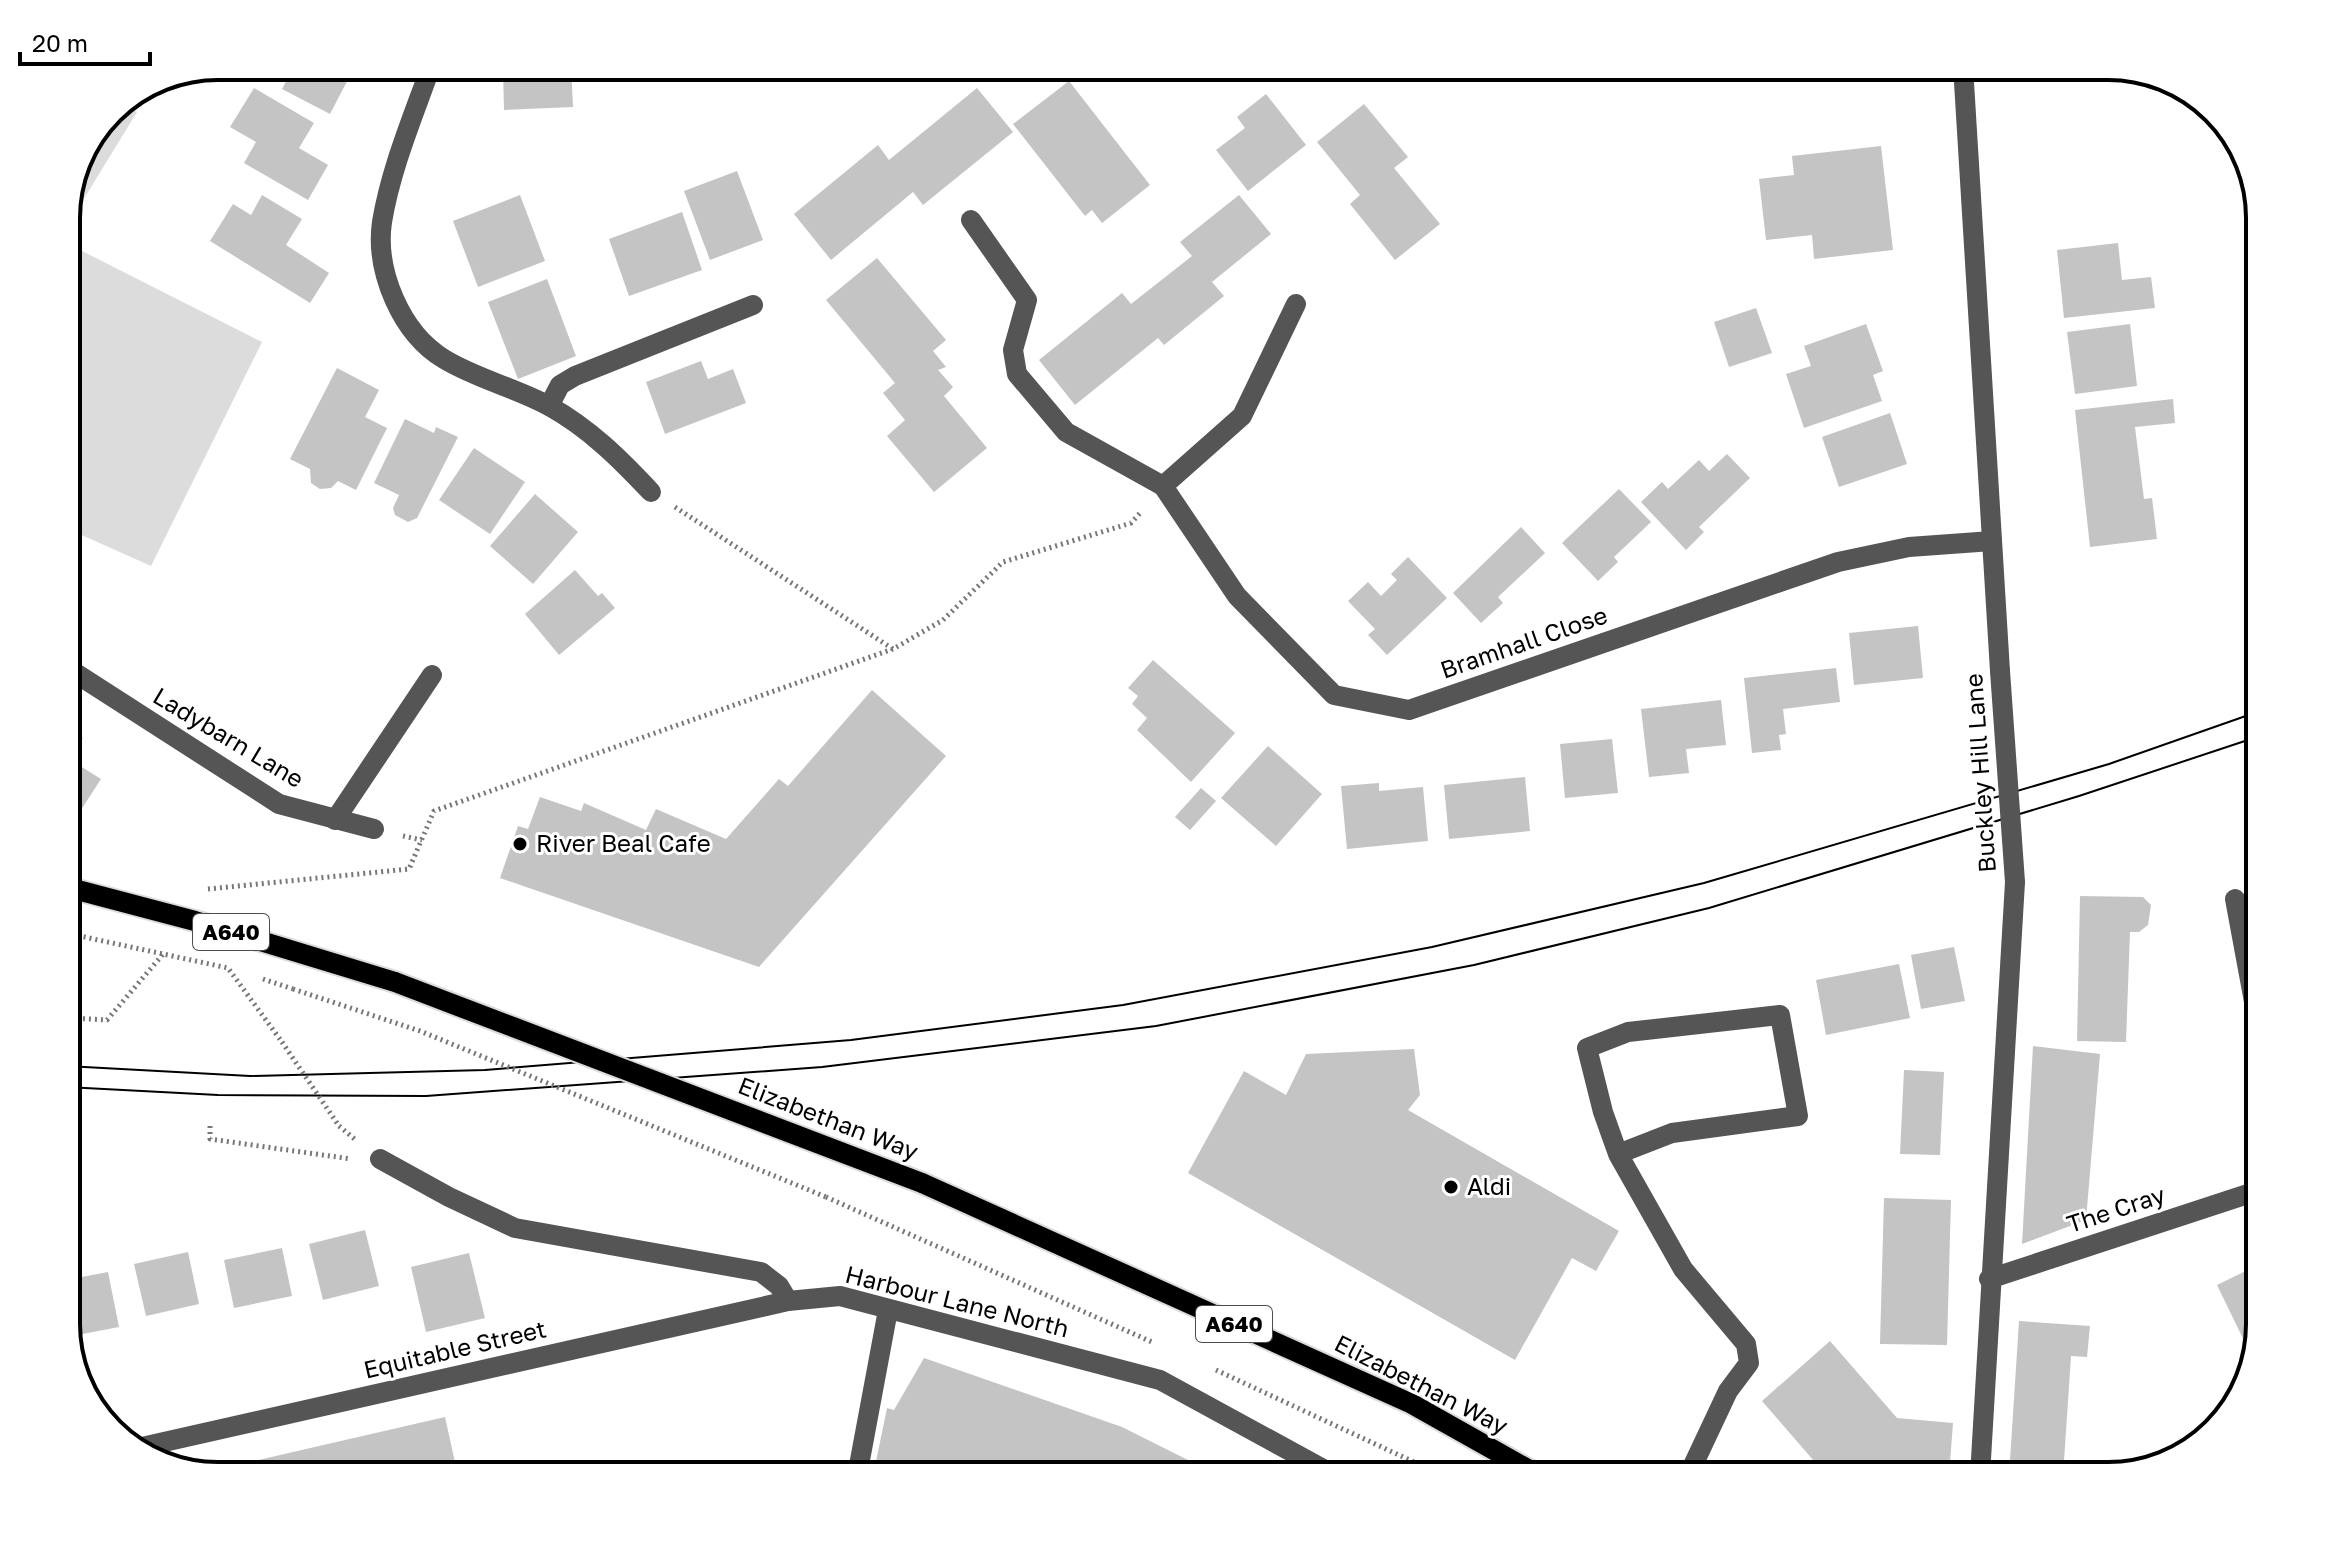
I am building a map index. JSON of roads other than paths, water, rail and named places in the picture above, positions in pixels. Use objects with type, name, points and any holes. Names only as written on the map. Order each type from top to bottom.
[{"type":"main road","name":"Elizabethan Way","points":[[80,891],[195,921],[395,982],[922,1183],[1412,1404],[1515,1462]]},
{"type":"street","points":[[426,80],[391,178],[382,226],[391,294],[406,322],[441,358],[549,406],[608,447],[651,492]]},
{"type":"street","name":"Buckley Hill Lane","points":[[1964,80],[2015,882],[1989,1279],[1981,1462]]},
{"type":"street","name":"Bramhall Close","points":[[971,220],[1027,300],[1013,350],[1017,374],[1066,432],[1163,486],[1237,596],[1334,695],[1409,710],[1838,562],[1909,547],[1992,541]]},
{"type":"street","points":[[1163,486],[1242,416],[1296,304]]},
{"type":"street","points":[[549,406],[560,385],[575,376],[753,305]]},
{"type":"street","points":[[335,820],[432,675]]},
{"type":"street","name":"Ladybarn Lane","points":[[80,676],[279,804],[374,829]]},
{"type":"street","points":[[2235,899],[2246,958]]},
{"type":"street","points":[[1618,1154],[1672,1133],[1798,1116],[1780,1015],[1628,1032],[1587,1048],[1603,1112],[1618,1154],[1683,1269],[1746,1344],[1749,1363],[1728,1391],[1695,1462]]},
{"type":"street","points":[[380,1159],[449,1197],[515,1228],[761,1272],[779,1286],[788,1301]]},
{"type":"street","name":"The Cray","points":[[1989,1279],[2246,1195]]},
{"type":"street","name":"Harbour Lane North","points":[[788,1301],[840,1296],[1160,1380],[1310,1462]]},
{"type":"street","name":"Equitable Street","points":[[151,1445],[788,1301]]},
{"type":"street","points":[[860,1462],[888,1310]]},
{"type":"tram line","points":[[80,1067],[250,1076],[485,1070],[851,1040],[1123,1005],[1432,947],[1704,883],[2109,764],[2246,716]]},
{"type":"tram line","points":[[80,1088],[218,1095],[426,1096],[822,1067],[1156,1026],[1474,965],[1709,908],[2079,796],[2246,741]]},
{"type":"place","name":"River Beal Cafe","points":[[520,844]]},
{"type":"place","name":"Aldi","points":[[1451,1187]]}]
